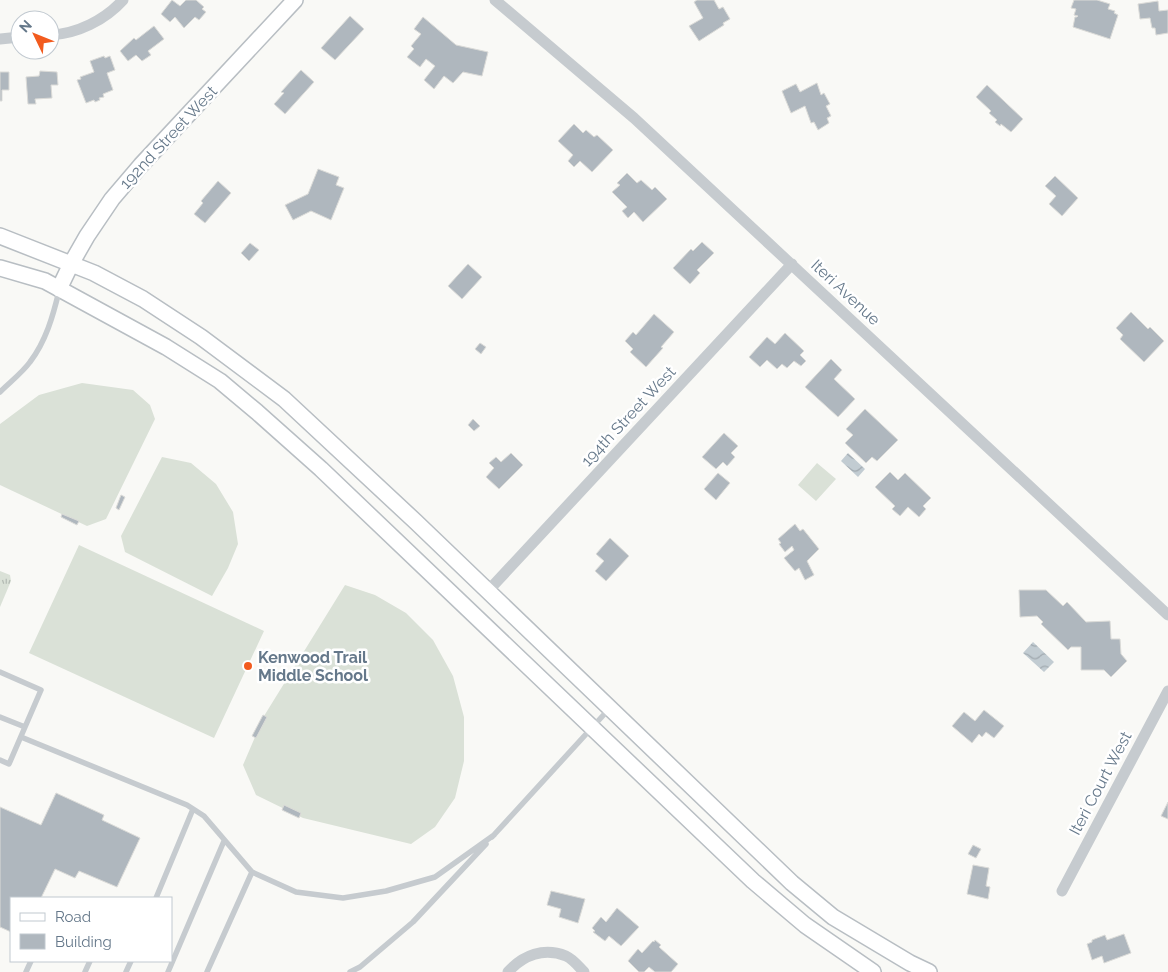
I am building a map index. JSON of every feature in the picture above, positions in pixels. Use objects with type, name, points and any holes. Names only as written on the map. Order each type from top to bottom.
[{"type":"main road","name":"192nd Street West","points":[[59,289],[71,264],[100,215],[122,187],[295,0]]},
{"type":"main road","points":[[0,236],[94,273],[143,299],[201,337],[284,399],[488,591],[792,883],[833,917],[910,963],[929,972]]},
{"type":"main road","points":[[0,268],[45,281],[166,347],[220,381],[235,393],[328,476],[753,881],[804,925],[873,972]]},
{"type":"street","points":[[60,34],[94,23],[123,0]]},
{"type":"street","name":"Iteri Avenue","points":[[495,0],[634,118],[1168,615]]},
{"type":"street","name":"194th Street West","points":[[488,591],[792,264]]},
{"type":"street","name":"Iteri Court West","points":[[1062,890],[1168,691]]},
{"type":"street","points":[[508,972],[515,964],[536,952],[552,952],[568,956],[584,972]]},
{"type":"lane","points":[[0,392],[29,364],[44,341],[59,289]]},
{"type":"lane","points":[[0,672],[41,690],[9,764],[0,760]]},
{"type":"lane","points":[[350,972],[360,967],[413,922],[610,709]]},
{"type":"lane","points":[[0,716],[24,727]]},
{"type":"lane","points":[[20,736],[193,809],[204,816],[252,872],[296,892],[343,898],[386,891],[435,877],[494,835]]},
{"type":"lane","points":[[156,897],[193,809]]},
{"type":"lane","points":[[168,972],[224,841]]},
{"type":"lane","points":[[206,972],[252,872]]},
{"type":"green space","points":[[82,383],[133,390],[150,405],[155,419],[106,519],[87,526],[0,485],[0,424],[39,395]]},
{"type":"green space","points":[[162,457],[191,463],[216,484],[233,512],[238,544],[228,568],[212,596],[125,552],[121,536]]},
{"type":"green space","points":[[817,463],[836,479],[816,501],[798,485]]},
{"type":"green space","points":[[79,545],[264,631],[214,738],[29,653]]},
{"type":"green space","points":[[0,571],[10,575],[11,581],[0,607]]},
{"type":"green space","points":[[345,585],[375,595],[406,613],[433,640],[453,676],[464,717],[464,761],[455,798],[435,827],[411,844],[303,818],[256,795],[243,765],[264,716]]},
{"type":"water","points":[[848,453],[865,469],[858,477],[841,461]]},
{"type":"water","points":[[1033,642],[1054,662],[1044,672],[1023,653]]},
{"type":"building","points":[[172,0],[180,6],[186,0],[196,0],[204,7],[202,9],[206,12],[199,20],[195,17],[184,28],[175,17],[170,22],[161,14]]},
{"type":"building","points":[[697,0],[714,0],[719,9],[723,7],[730,19],[699,41],[689,26],[703,18],[694,2]]},
{"type":"building","points":[[1074,0],[1097,0],[1110,4],[1108,9],[1115,11],[1114,13],[1118,15],[1110,39],[1073,27],[1075,17],[1078,16],[1074,15],[1076,9],[1071,8]]},
{"type":"building","points":[[1158,1],[1159,11],[1168,10],[1168,33],[1156,35],[1150,18],[1140,19],[1138,4]]},
{"type":"building","points":[[350,16],[364,29],[335,60],[321,48]]},
{"type":"building","points":[[423,17],[456,45],[488,52],[482,76],[463,72],[453,83],[444,76],[434,89],[424,80],[435,66],[426,59],[420,67],[407,57],[414,49],[411,46],[421,34],[414,29]]},
{"type":"building","points":[[154,26],[164,39],[148,51],[151,55],[142,61],[136,55],[128,61],[120,51],[134,38],[136,40]]},
{"type":"building","points":[[104,56],[105,58],[110,56],[115,70],[107,73],[113,90],[103,94],[104,97],[99,98],[100,100],[86,103],[77,80],[94,72],[90,61]]},
{"type":"building","points":[[301,70],[314,82],[285,114],[274,104],[284,93],[281,92]]},
{"type":"building","points":[[40,71],[57,72],[58,85],[51,85],[52,98],[35,99],[36,104],[28,104],[26,77],[39,76]]},
{"type":"building","points":[[0,72],[9,72],[9,90],[2,90],[2,101],[0,101]]},
{"type":"building","points":[[817,83],[821,95],[824,93],[830,104],[826,106],[831,116],[827,118],[829,123],[818,130],[814,122],[811,123],[805,106],[791,113],[782,91],[796,84],[800,92]]},
{"type":"building","points":[[987,85],[1023,119],[1011,132],[995,122],[997,120],[989,113],[991,111],[976,97]]},
{"type":"building","points":[[574,124],[583,133],[586,130],[594,137],[597,135],[613,150],[592,172],[580,161],[574,167],[568,161],[573,155],[558,141]]},
{"type":"building","points":[[318,169],[339,177],[336,185],[344,188],[331,220],[311,211],[293,220],[285,205],[308,194]]},
{"type":"building","points":[[627,173],[637,183],[641,180],[652,190],[655,187],[667,199],[643,222],[634,212],[628,218],[622,211],[627,207],[612,192],[620,185],[617,183]]},
{"type":"building","points":[[1055,176],[1078,198],[1062,216],[1049,204],[1056,196],[1045,186]]},
{"type":"building","points":[[218,181],[231,193],[205,223],[194,214],[203,203],[201,201]]},
{"type":"building","points":[[702,242],[714,253],[697,270],[700,273],[690,284],[673,268],[691,249],[693,251]]},
{"type":"building","points":[[250,243],[259,250],[249,261],[241,253]]},
{"type":"building","points":[[468,264],[482,277],[462,299],[448,286]]},
{"type":"building","points":[[1131,312],[1148,329],[1150,327],[1164,341],[1144,362],[1120,339],[1123,335],[1116,328]]},
{"type":"building","points":[[654,314],[674,332],[646,367],[630,352],[633,349],[625,341],[633,332],[636,335]]},
{"type":"building","points":[[785,333],[804,351],[800,355],[806,361],[801,366],[794,361],[787,368],[782,364],[777,369],[767,360],[760,367],[749,357],[767,337],[775,344]]},
{"type":"building","points":[[480,343],[486,347],[481,354],[475,349]]},
{"type":"building","points":[[831,359],[842,370],[834,379],[855,399],[838,417],[805,387]]},
{"type":"building","points":[[865,409],[898,440],[877,461],[872,457],[866,463],[845,443],[853,435],[846,429]]},
{"type":"building","points":[[473,419],[480,426],[474,431],[468,425]]},
{"type":"building","points":[[724,433],[738,446],[731,453],[735,457],[727,466],[723,462],[716,469],[702,457]]},
{"type":"building","points":[[511,453],[523,465],[499,489],[486,477],[494,468],[489,463],[496,457],[501,462]]},
{"type":"building","points":[[890,472],[898,480],[905,473],[931,498],[923,506],[926,509],[919,517],[908,507],[900,516],[892,509],[895,506],[875,487]]},
{"type":"building","points":[[718,473],[730,483],[716,500],[704,489]]},
{"type":"building","points":[[121,495],[125,497],[119,510],[116,508]]},
{"type":"building","points":[[62,514],[79,521],[77,525],[61,517]]},
{"type":"building","points":[[795,524],[800,531],[803,529],[819,549],[807,561],[814,575],[805,580],[799,568],[795,571],[784,558],[794,550],[792,546],[785,552],[778,539]]},
{"type":"building","points":[[610,538],[629,556],[606,581],[595,571],[604,561],[596,554]]},
{"type":"building","points":[[1019,590],[1046,590],[1063,606],[1067,602],[1086,622],[1110,621],[1111,639],[1120,639],[1121,654],[1127,661],[1111,677],[1104,670],[1081,670],[1081,647],[1071,647],[1068,650],[1041,624],[1043,622],[1037,616],[1020,617]]},
{"type":"building","points":[[984,710],[1004,726],[994,738],[986,732],[982,737],[979,734],[972,743],[952,726],[964,712],[975,721]]},
{"type":"building","points":[[263,715],[267,717],[256,738],[252,736]]},
{"type":"building","points":[[56,793],[104,815],[102,820],[140,838],[117,887],[79,871],[75,878],[55,869],[41,897],[10,897],[10,932],[0,927],[0,807],[41,825]]},
{"type":"building","points":[[1168,802],[1168,819],[1161,816]]},
{"type":"building","points":[[284,805],[301,813],[299,818],[282,810]]},
{"type":"building","points":[[973,845],[981,849],[976,858],[968,854]]},
{"type":"building","points":[[973,865],[989,868],[986,886],[990,887],[988,899],[967,894]]},
{"type":"building","points":[[551,891],[585,899],[578,923],[559,917],[561,909],[547,905]]},
{"type":"building","points":[[617,908],[639,927],[621,946],[609,936],[605,941],[593,932],[595,931],[592,928],[601,917],[606,922]]},
{"type":"building","points":[[1124,934],[1131,953],[1104,963],[1102,956],[1092,960],[1087,944],[1105,935],[1107,940]]},
{"type":"building","points":[[655,940],[661,945],[659,947],[678,964],[671,972],[655,972],[649,967],[644,972],[639,972],[628,961],[638,949],[642,953]]},
{"type":"place","name":"Kenwood Trail Middle School","points":[[248,666]]}]
